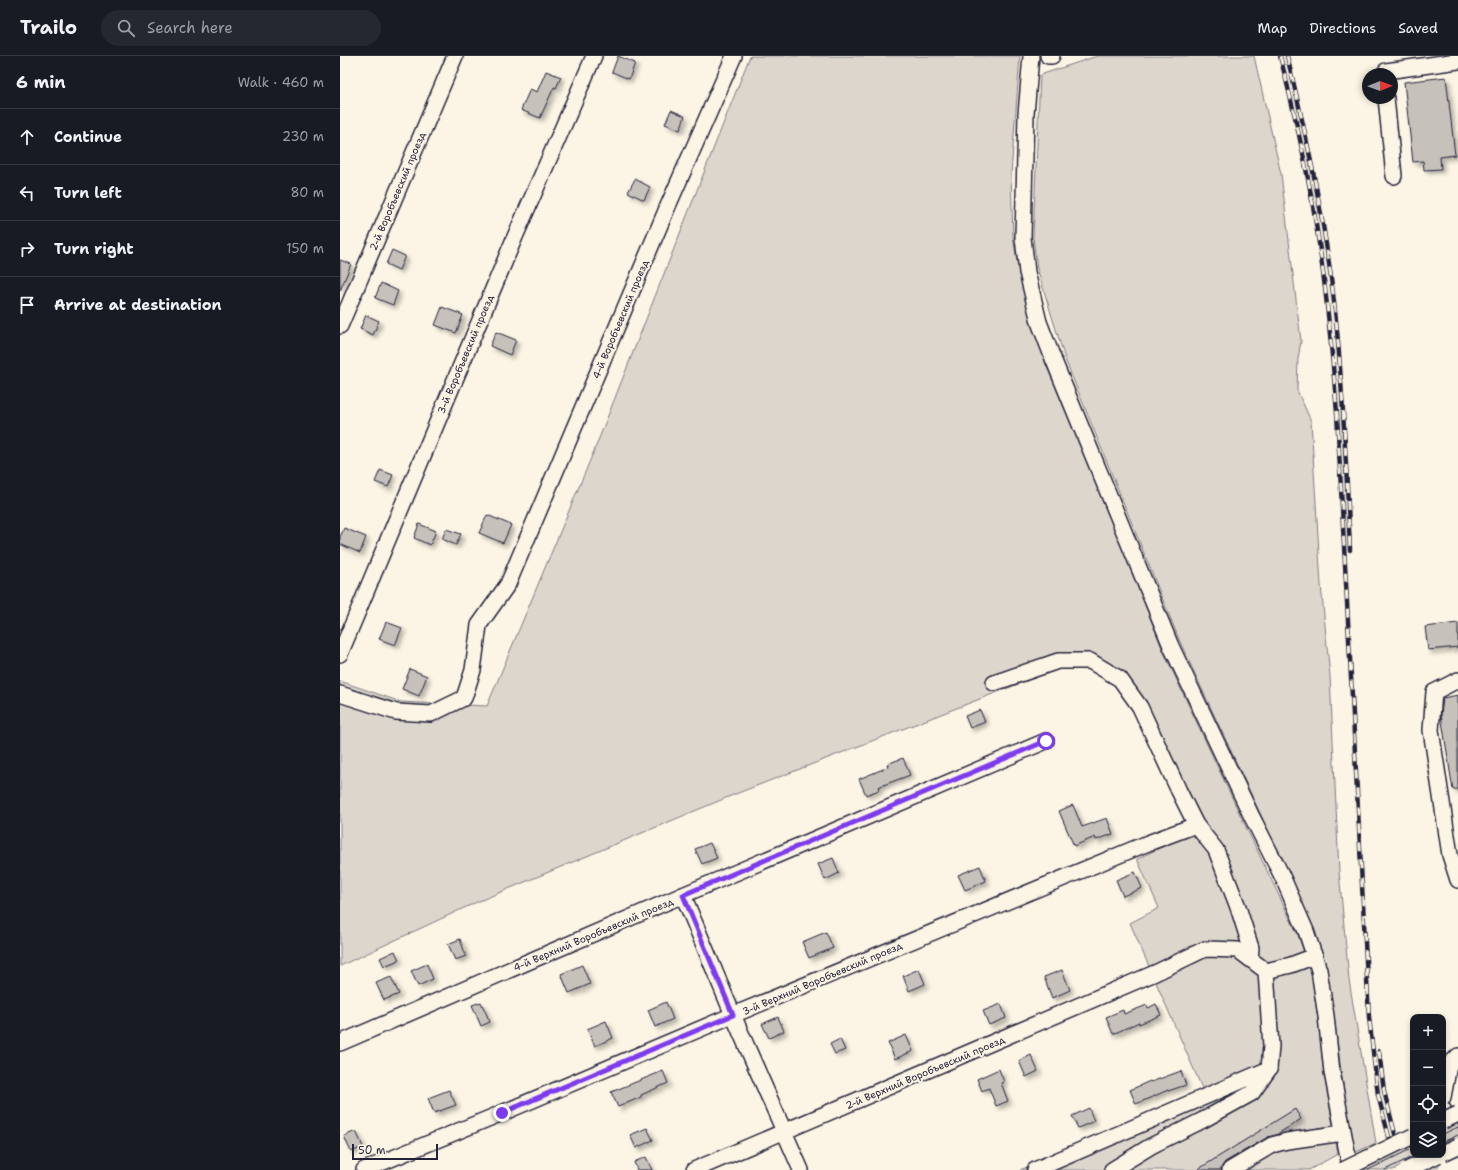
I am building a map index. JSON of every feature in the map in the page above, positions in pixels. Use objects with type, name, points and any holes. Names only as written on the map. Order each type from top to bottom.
[{"type":"street","name":"2-й Воробъевский проезд","points":[[340,326],[455,56]]},
{"type":"street","name":"3-й Воробъевский проезд","points":[[340,654],[510,246],[594,56]]},
{"type":"street","name":"4-й Воробъевский проезд","points":[[340,694],[396,712],[431,714],[464,698],[473,670],[479,625],[508,584],[668,206],[734,56]]},
{"type":"street","points":[[1031,56],[1026,114],[1023,238],[1027,272],[1039,322],[1171,646],[1252,818],[1282,876],[1306,931],[1319,970],[1332,1072],[1344,1133],[1345,1163],[1410,1137]]},
{"type":"street","points":[[1398,69],[1458,61]]},
{"type":"street","points":[[1387,104],[1394,176]]},
{"type":"street","points":[[994,683],[1058,661],[1090,661],[1120,679],[1140,707],[1196,824],[1216,850],[1238,908],[1251,948],[1250,959]]},
{"type":"street","points":[[1458,680],[1434,692],[1431,730],[1450,854],[1458,880]]},
{"type":"street","name":"4-й Верхний Воробъевский проезд","points":[[340,1043],[1046,741]]},
{"type":"street","name":"3-й Верхний Воробъевский проезд","points":[[364,1170],[510,1110],[733,1015],[1196,824]]},
{"type":"street","points":[[683,895],[733,1015],[801,1170]]},
{"type":"street","name":"2-й Верхний Воробъевский проезд","points":[[694,1170],[784,1133],[1156,973],[1205,949],[1238,950],[1266,971]]},
{"type":"street","points":[[1112,1170],[1151,1146],[1252,1093],[1269,1069],[1271,1046],[1266,971],[1291,965],[1315,956]]},
{"type":"street","points":[[1445,1086],[1449,1065],[1458,1056]]},
{"type":"street","points":[[1035,1170],[1269,1069]]},
{"type":"street","points":[[1446,1120],[1458,1114]]},
{"type":"street","points":[[1230,1170],[1272,1146],[1287,1141],[1344,1133]]},
{"type":"street","points":[[1446,1152],[1458,1146]]},
{"type":"street","points":[[1407,1170],[1432,1158]]},
{"type":"shaded area","points":[[750,56],[1020,56],[1011,174],[1013,237],[1019,274],[1046,365],[1083,446],[1164,653],[1298,935],[1311,972],[1324,1074],[1338,1154],[1309,1170],[1020,1170],[1200,1095],[1202,1088],[1130,923],[1159,908],[1137,859],[1195,831],[1134,704],[1116,682],[1088,667],[1057,669],[733,795],[477,902],[340,966],[340,681],[401,702],[487,706],[594,451]]},
{"type":"shaded area","points":[[1097,56],[1254,56],[1281,174],[1301,341],[1298,359],[1297,390],[1311,421],[1321,585],[1330,676],[1339,872],[1349,980],[1376,1143],[1354,1153],[1334,1016],[1325,969],[1315,931],[1181,644],[1065,359],[1037,268],[1033,237],[1040,75]]},
{"type":"shaded area","points":[[1458,1122],[1458,1138],[1446,1144],[1446,1128]]},
{"type":"shaded area","points":[[1410,1145],[1410,1158],[1418,1158],[1393,1170],[1360,1170]]},
{"type":"building","points":[[618,56],[635,63],[629,79],[612,72]]},
{"type":"building","points":[[546,71],[561,77],[556,88],[554,87],[540,118],[521,110],[530,89],[537,92]]},
{"type":"building","points":[[1446,77],[1455,155],[1440,157],[1441,169],[1424,170],[1423,161],[1413,162],[1404,82]]},
{"type":"building","points":[[671,110],[685,116],[680,130],[665,124]]},
{"type":"building","points":[[635,179],[650,187],[644,200],[628,192]]},
{"type":"building","points":[[392,250],[405,256],[399,270],[386,264]]},
{"type":"building","points":[[340,260],[351,264],[340,291]]},
{"type":"building","points":[[381,283],[398,291],[393,305],[375,298]]},
{"type":"building","points":[[442,307],[463,315],[456,333],[435,325]]},
{"type":"building","points":[[366,315],[379,321],[373,335],[360,329]]},
{"type":"building","points":[[496,332],[516,340],[510,355],[490,346]]},
{"type":"building","points":[[380,470],[393,475],[388,487],[375,482]]},
{"type":"building","points":[[487,515],[511,525],[503,543],[479,533]]},
{"type":"building","points":[[419,524],[436,531],[430,545],[414,538]]},
{"type":"building","points":[[344,528],[366,537],[360,553],[340,544],[340,537]]},
{"type":"building","points":[[446,529],[461,534],[456,545],[442,539]]},
{"type":"building","points":[[386,622],[402,628],[395,645],[379,639]]},
{"type":"building","points":[[1458,623],[1458,647],[1428,650],[1425,627]]},
{"type":"building","points":[[410,669],[427,676],[419,696],[402,689]]},
{"type":"building","points":[[1458,695],[1458,789],[1453,790],[1441,715],[1443,698]]},
{"type":"building","points":[[980,710],[985,722],[970,728],[965,716]]},
{"type":"building","points":[[903,758],[910,775],[878,787],[879,790],[866,795],[859,779],[888,767],[887,764]]},
{"type":"building","points":[[1073,805],[1082,827],[1107,818],[1113,834],[1096,840],[1095,837],[1074,846],[1059,811]]},
{"type":"building","points":[[710,843],[717,858],[702,864],[695,849]]},
{"type":"building","points":[[833,858],[839,873],[825,880],[818,864]]},
{"type":"building","points":[[980,866],[986,881],[965,890],[958,875]]},
{"type":"building","points":[[1135,872],[1142,888],[1123,896],[1116,880]]},
{"type":"building","points":[[826,932],[833,948],[809,958],[802,942]]},
{"type":"building","points":[[460,939],[466,956],[455,960],[448,944]]},
{"type":"building","points":[[395,951],[399,960],[384,966],[380,958]]},
{"type":"building","points":[[427,964],[433,979],[418,986],[411,971]]},
{"type":"building","points":[[582,965],[590,984],[569,993],[561,974]]},
{"type":"building","points":[[919,969],[925,984],[909,991],[903,976]]},
{"type":"building","points":[[1062,970],[1070,990],[1052,998],[1044,977]]},
{"type":"building","points":[[391,977],[399,994],[384,1000],[376,983]]},
{"type":"building","points":[[481,1002],[490,1022],[481,1026],[472,1005]]},
{"type":"building","points":[[666,1002],[673,1019],[655,1027],[648,1010]]},
{"type":"building","points":[[1001,1004],[1006,1018],[989,1025],[983,1011]]},
{"type":"building","points":[[1156,1004],[1161,1015],[1139,1024],[1139,1022],[1113,1034],[1106,1017],[1123,1010],[1124,1014],[1147,1005],[1148,1008]]},
{"type":"building","points":[[778,1017],[784,1031],[769,1038],[762,1024]]},
{"type":"building","points":[[606,1021],[613,1038],[595,1046],[587,1029]]},
{"type":"building","points":[[906,1035],[913,1051],[895,1059],[888,1043]]},
{"type":"building","points":[[840,1039],[845,1050],[835,1054],[830,1044]]},
{"type":"building","points":[[1031,1055],[1038,1071],[1026,1077],[1019,1061]]},
{"type":"building","points":[[999,1069],[1004,1082],[1001,1083],[1008,1101],[996,1106],[989,1088],[982,1091],[977,1079]]},
{"type":"building","points":[[663,1071],[668,1083],[618,1107],[611,1092]]},
{"type":"building","points":[[1181,1071],[1186,1085],[1168,1090],[1136,1104],[1130,1090],[1150,1081],[1151,1082]]},
{"type":"building","points":[[449,1090],[456,1105],[434,1113],[428,1098]]},
{"type":"building","points":[[1089,1108],[1094,1121],[1078,1128],[1072,1116]]},
{"type":"building","points":[[1295,1109],[1301,1119],[1276,1135],[1268,1137],[1225,1162],[1220,1170],[1197,1170]]},
{"type":"building","points":[[647,1128],[653,1140],[636,1148],[630,1135]]},
{"type":"building","points":[[356,1131],[363,1147],[351,1152],[344,1136]]},
{"type":"building","points":[[646,1157],[652,1170],[637,1170],[634,1162]]},
{"type":"tunnel","points":[[1446,1119],[1458,1156]]},
{"type":"tunnel","points":[[1431,1170],[1433,1158]]},
{"type":"tram line","points":[[1446,1133],[1458,1127]]},
{"type":"tram line","points":[[1446,1141],[1458,1135]]},
{"type":"tram line","points":[[1368,1170],[1410,1149]]},
{"type":"tram line","points":[[1385,1170],[1410,1158]]},
{"type":"railway","points":[[1280,56],[1310,186],[1329,320],[1337,413],[1369,1017],[1378,1095],[1389,1137]]},
{"type":"railway","points":[[1287,56],[1304,127],[1330,270],[1342,394],[1350,550]]},
{"type":"railway","points":[[1379,1051],[1384,1091],[1395,1134]]},
{"type":"route","points":[[502,1113],[733,1015],[683,895],[1046,741]]}]
